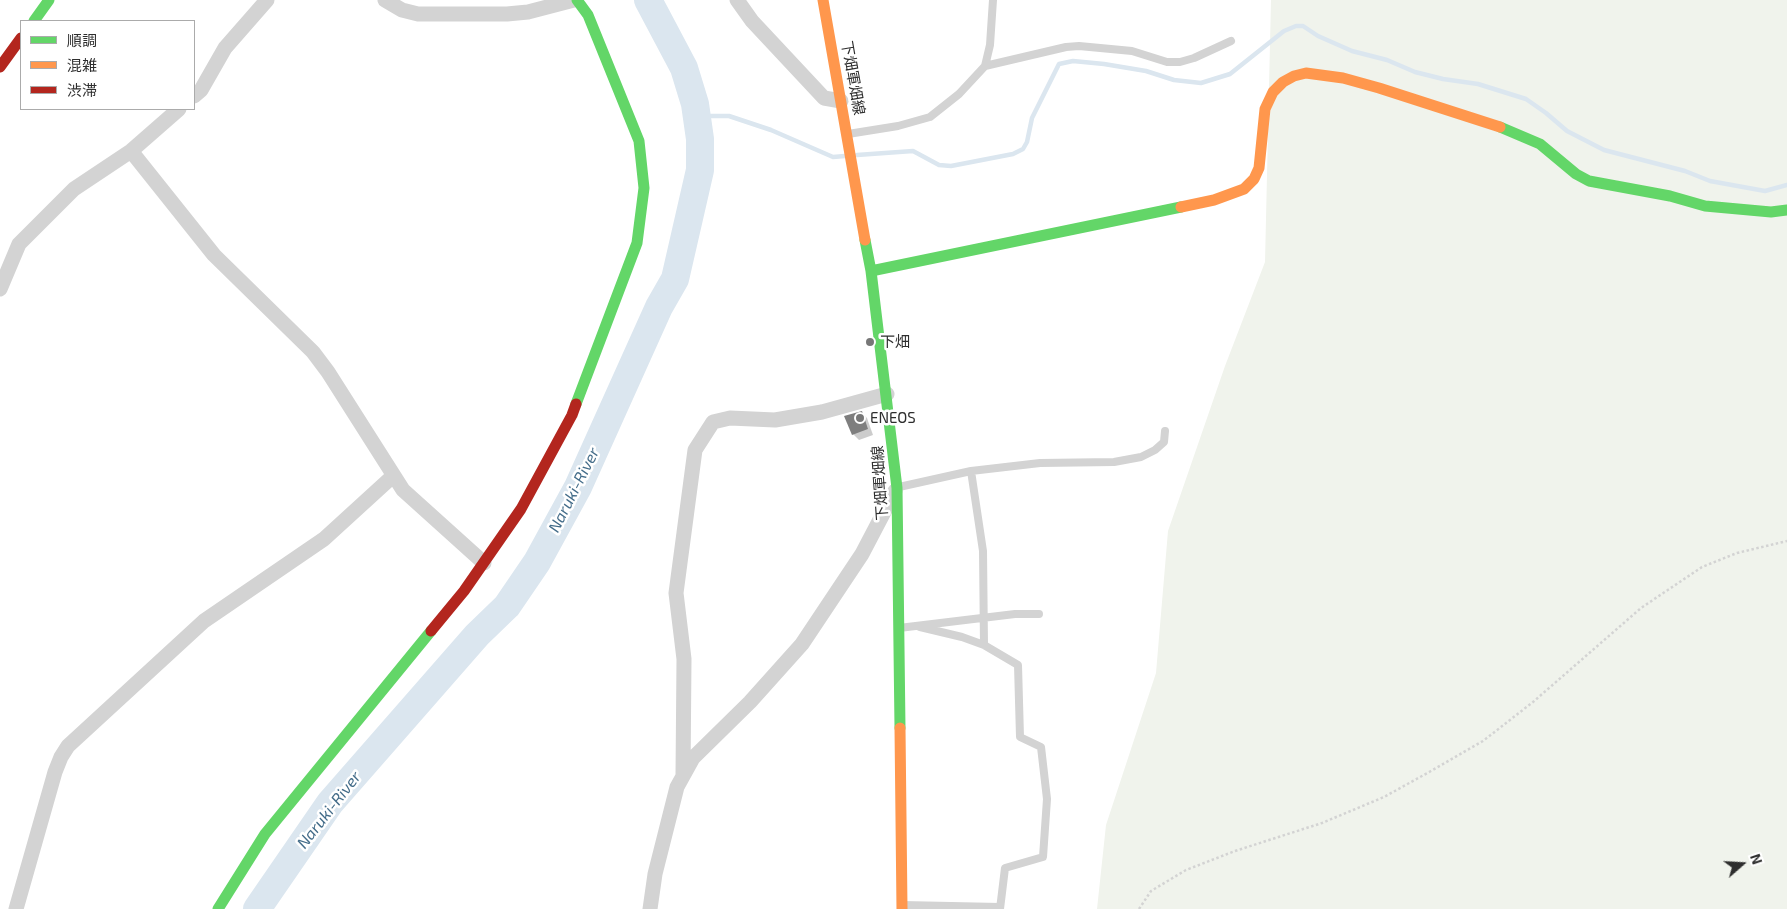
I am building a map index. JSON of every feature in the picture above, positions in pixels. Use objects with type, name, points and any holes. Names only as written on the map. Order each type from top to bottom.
[{"type":"street","points":[[35,20],[49,0]]},
{"type":"street","points":[[195,95],[201,90],[225,48],[267,0]]},
{"type":"street","points":[[218,909],[265,834],[419,648],[464,591],[508,530],[535,487],[572,415],[637,244],[644,188],[639,141],[588,15],[575,0],[528,12],[507,14],[418,14],[402,10],[385,0]]},
{"type":"street","points":[[738,0],[752,21],[824,98],[841,102]]},
{"type":"street","name":"下畑軍畑線","points":[[823,0],[871,271],[897,488],[902,907]]},
{"type":"street","points":[[0,67],[20,39]]},
{"type":"street","points":[[871,271],[1214,200],[1244,189],[1254,179],[1259,168],[1265,109],[1273,92],[1282,82],[1306,73],[1343,78],[1379,88],[1509,130],[1540,144],[1576,174],[1589,181],[1670,196],[1705,206],[1771,212],[1787,210]]},
{"type":"street","points":[[0,289],[19,244],[74,189],[131,151],[178,110]]},
{"type":"street","points":[[131,151],[214,255],[313,352],[328,372],[393,476],[414,501],[484,563]]},
{"type":"street","points":[[683,775],[684,659],[676,593],[695,450],[713,422],[730,418],[775,420],[822,412],[887,394]]},
{"type":"street","points":[[16,909],[55,772],[60,757],[68,746],[204,621],[324,538],[393,476]]},
{"type":"street","points":[[650,909],[655,874],[677,787],[683,775],[693,758],[750,702],[802,644],[862,554],[897,488]]},
{"type":"lane","points":[[847,134],[898,126],[930,116],[959,94],[985,66],[990,45],[993,0]]},
{"type":"lane","points":[[985,66],[1066,47],[1079,46],[1132,51],[1167,62],[1180,62],[1194,58],[1231,41]]},
{"type":"lane","points":[[897,488],[972,472],[1040,463],[1114,462],[1141,457],[1155,450],[1164,442],[1165,431]]},
{"type":"lane","points":[[972,472],[983,551],[984,645]]},
{"type":"lane","points":[[899,628],[1015,614],[1039,614]]},
{"type":"lane","points":[[902,907],[1000,908],[1005,868],[1043,857],[1047,799],[1041,747],[1020,737],[1018,665],[984,645],[920,626]]},
{"type":"path","points":[[1139,909],[1151,891],[1186,870],[1235,851],[1322,823],[1384,796],[1431,771],[1483,741],[1533,702],[1641,608],[1702,567],[1737,553],[1787,541]]},
{"type":"shaded area","points":[[1271,0],[1787,0],[1787,909],[1097,909],[1106,825],[1156,673],[1168,531],[1225,366],[1265,262]]},
{"type":"building","points":[[862,411],[868,429],[852,435],[844,416]]},
{"type":"waterway","name":"Naruki-River","points":[[257,909],[330,803],[477,635],[507,606],[537,562],[578,487],[659,307],[675,279],[700,170],[700,139],[695,104],[684,68],[648,0]]},
{"type":"waterway","name":"Naruki-River","points":[[650,4],[654,0]]},
{"type":"waterway","points":[[857,155],[913,151],[939,165],[951,166],[1013,154],[1023,149],[1027,142],[1032,118],[1059,64],[1073,61],[1104,64],[1146,71],[1174,80],[1201,83],[1230,74],[1284,31],[1296,26],[1303,26],[1318,36],[1352,51],[1387,60],[1415,72],[1443,79],[1478,84],[1526,99],[1567,131],[1604,150],[1685,171],[1710,181],[1765,191],[1787,185]]},
{"type":"waterway","points":[[697,116],[729,116],[771,130],[833,157],[845,156]]},
{"type":"traffic: fast","points":[[35,20],[49,0]]},
{"type":"traffic: fast","points":[[576,404],[637,243],[644,188],[639,141],[588,15],[577,0]]},
{"type":"traffic: fast","points":[[1500,127],[1540,144],[1576,174],[1589,181],[1670,196],[1705,206],[1771,212],[1787,210]]},
{"type":"traffic: fast","points":[[871,271],[1181,207]]},
{"type":"traffic: fast","points":[[865,240],[871,271],[897,488],[900,728]]},
{"type":"traffic: fast","points":[[218,909],[265,834],[431,631]]},
{"type":"traffic: slow","points":[[823,0],[865,240]]},
{"type":"traffic: slow","points":[[1181,207],[1214,200],[1244,189],[1254,179],[1259,168],[1265,109],[1273,92],[1283,82],[1294,76],[1306,73],[1343,78],[1500,127]]},
{"type":"traffic: slow","points":[[900,728],[902,909]]},
{"type":"traffic: jam","points":[[0,67],[20,39]]},
{"type":"traffic: jam","points":[[431,631],[464,591],[521,509],[572,415],[576,404]]},
{"type":"place","name":"下畑","points":[[870,342]]},
{"type":"place","name":"ENEOS","points":[[860,418]]}]
